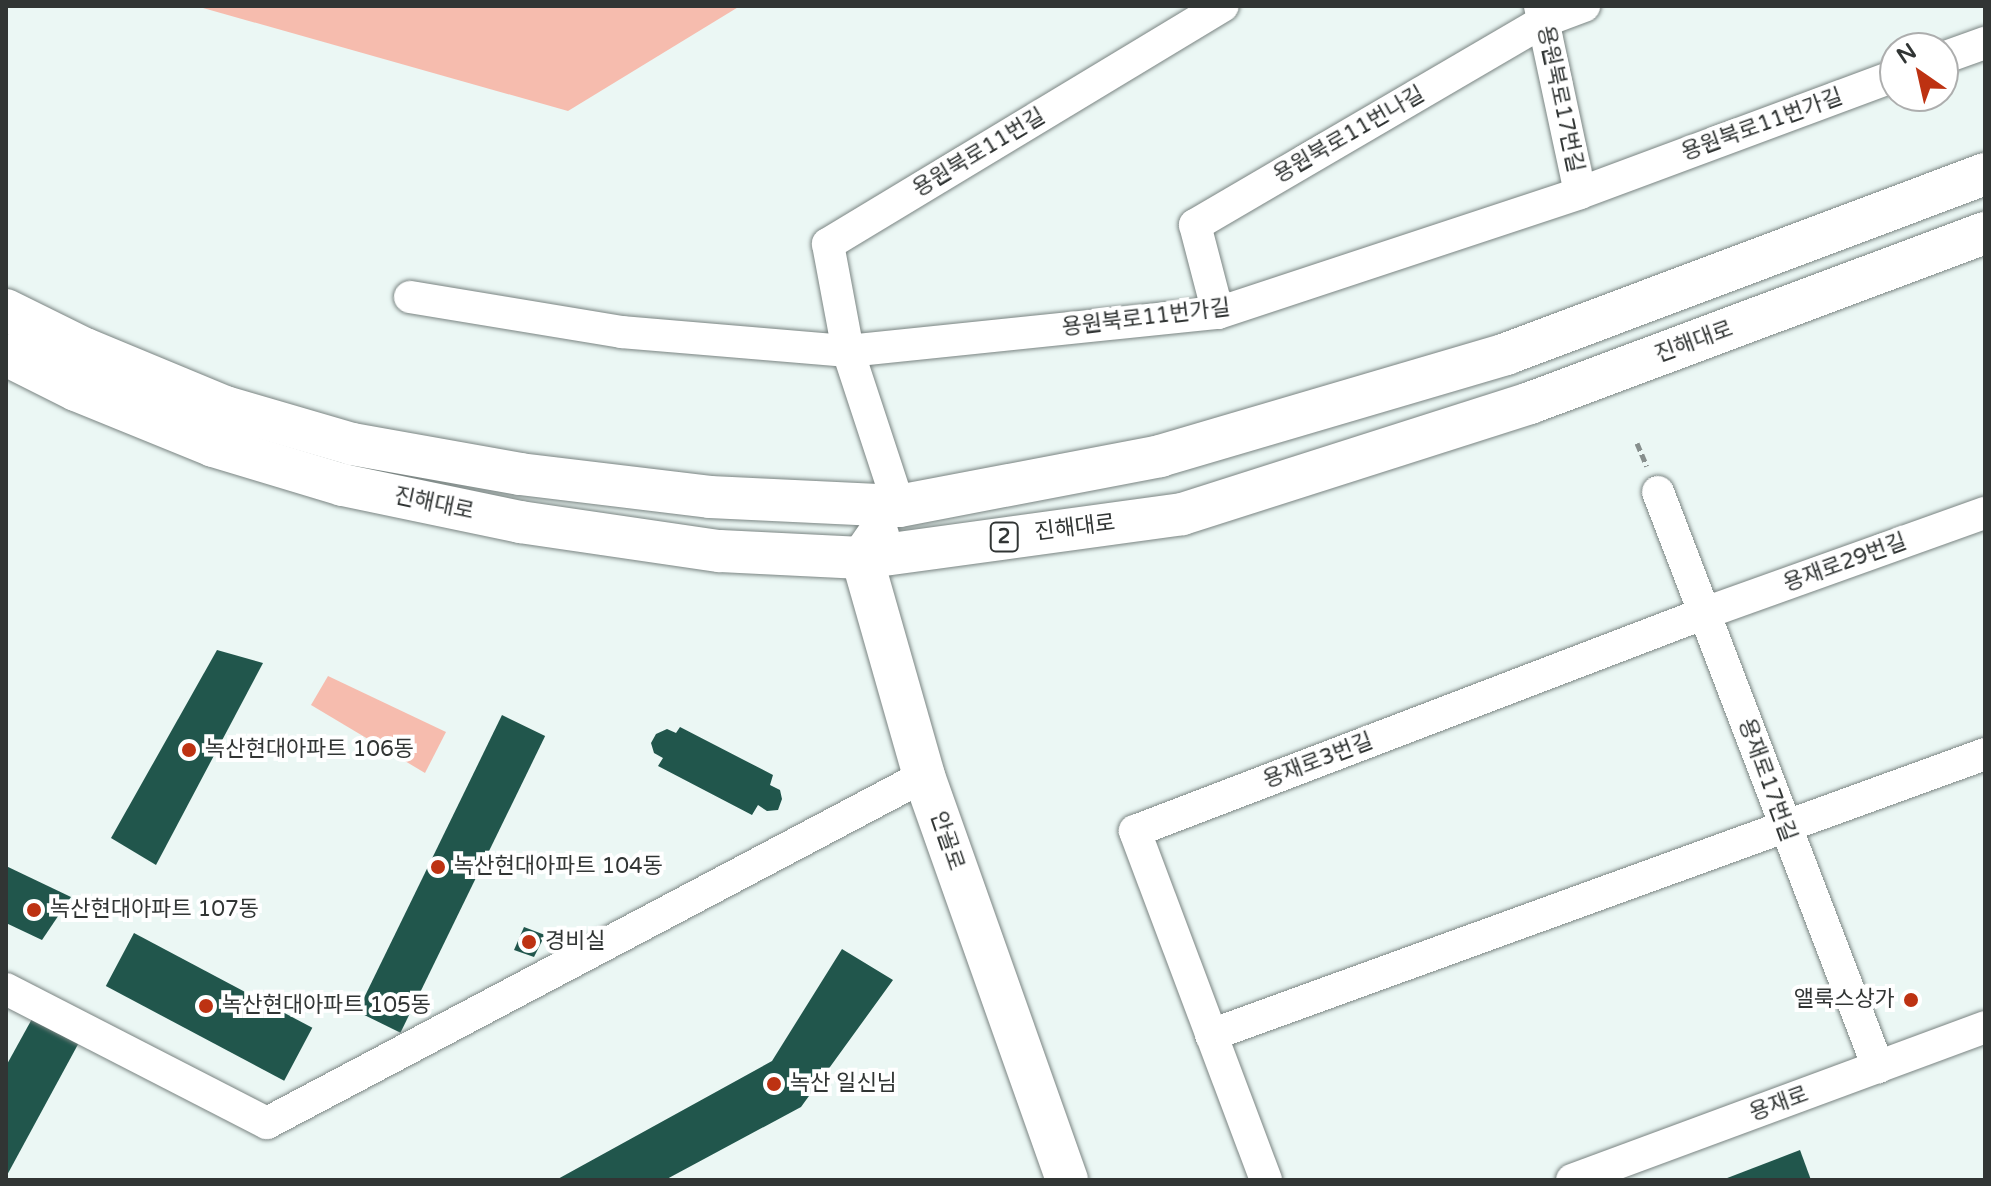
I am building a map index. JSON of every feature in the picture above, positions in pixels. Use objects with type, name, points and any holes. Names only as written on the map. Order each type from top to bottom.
[{"type":"main road","name":"진해대로","points":[[6,310],[85,349],[225,407],[352,444],[520,474],[710,497],[899,506],[1160,456],[1506,354],[1985,174]]},
{"type":"main road","name":"진해대로","points":[[6,355],[76,390],[213,446],[343,485],[520,522],[720,551],[862,558],[1182,514],[1530,403],[1985,233]]},
{"type":"main road","points":[[862,558],[899,506]]},
{"type":"main road","name":"안골로","points":[[862,558],[924,776],[1067,1180]]},
{"type":"street","name":"용원북로11번길","points":[[848,351],[828,244],[1223,6]]},
{"type":"street","name":"용원북로11번나길","points":[[1218,313],[1195,225],[1542,14],[1584,6]]},
{"type":"street","name":"용원북로17번길","points":[[1542,14],[1580,193]]},
{"type":"street","points":[[1959,52],[1985,43]]},
{"type":"street","name":"용원북로11번가길","points":[[410,297],[621,332],[848,351],[1218,313],[1580,193],[1879,82]]},
{"type":"street","points":[[848,351],[899,506]]},
{"type":"street","name":"용재로17번길","points":[[1658,492],[1878,1067]]},
{"type":"street","name":"용재로29번길","points":[[1705,613],[1985,513]]},
{"type":"street","name":"용재로3번길","points":[[1266,1180],[1135,831],[1705,613]]},
{"type":"street","points":[[1211,1035],[1985,754]]},
{"type":"street","points":[[6,989],[267,1123],[924,776]]},
{"type":"street","name":"용재로","points":[[1572,1180],[1985,1027]]},
{"type":"shaded area","points":[[196,6],[740,6],[568,111]]},
{"type":"shaded area","points":[[328,676],[446,732],[425,773],[311,705]]},
{"type":"building","name":"녹산현대아파트 106동","points":[[217,650],[263,663],[156,865],[111,838]]},
{"type":"building","name":"녹산현대아파트 104동","points":[[502,715],[545,736],[400,1033],[357,1012]]},
{"type":"building","points":[[680,727],[773,775],[770,785],[780,790],[782,799],[778,810],[767,811],[758,805],[752,815],[658,766],[663,758],[654,753],[651,743],[656,734],[667,729],[676,733]]},
{"type":"building","name":"녹산현대아파트 107동","points":[[6,866],[71,897],[42,940],[6,923]]},
{"type":"building","name":"경비실","points":[[524,927],[545,935],[534,957],[514,950]]},
{"type":"building","name":"녹산현대아파트 105동","points":[[134,933],[312,1028],[284,1081],[106,986]]},
{"type":"building","name":"녹산 일신님","points":[[842,949],[893,980],[801,1107],[665,1180],[556,1180],[772,1061]]},
{"type":"building","points":[[38,1008],[82,1037],[6,1177],[6,1066]]},
{"type":"building","points":[[1800,1150],[1811,1180],[1722,1180]]},
{"type":"place","name":"녹산현대아파트 106동","points":[[189,750]]},
{"type":"place","name":"녹산현대아파트 104동","points":[[438,867]]},
{"type":"place","name":"녹산현대아파트 107동","points":[[34,910]]},
{"type":"place","name":"경비실","points":[[529,942]]},
{"type":"place","name":"앨룩스상가","points":[[1911,1000]]},
{"type":"place","name":"녹산현대아파트 105동","points":[[206,1006]]},
{"type":"place","name":"녹산 일신님","points":[[774,1084]]}]
